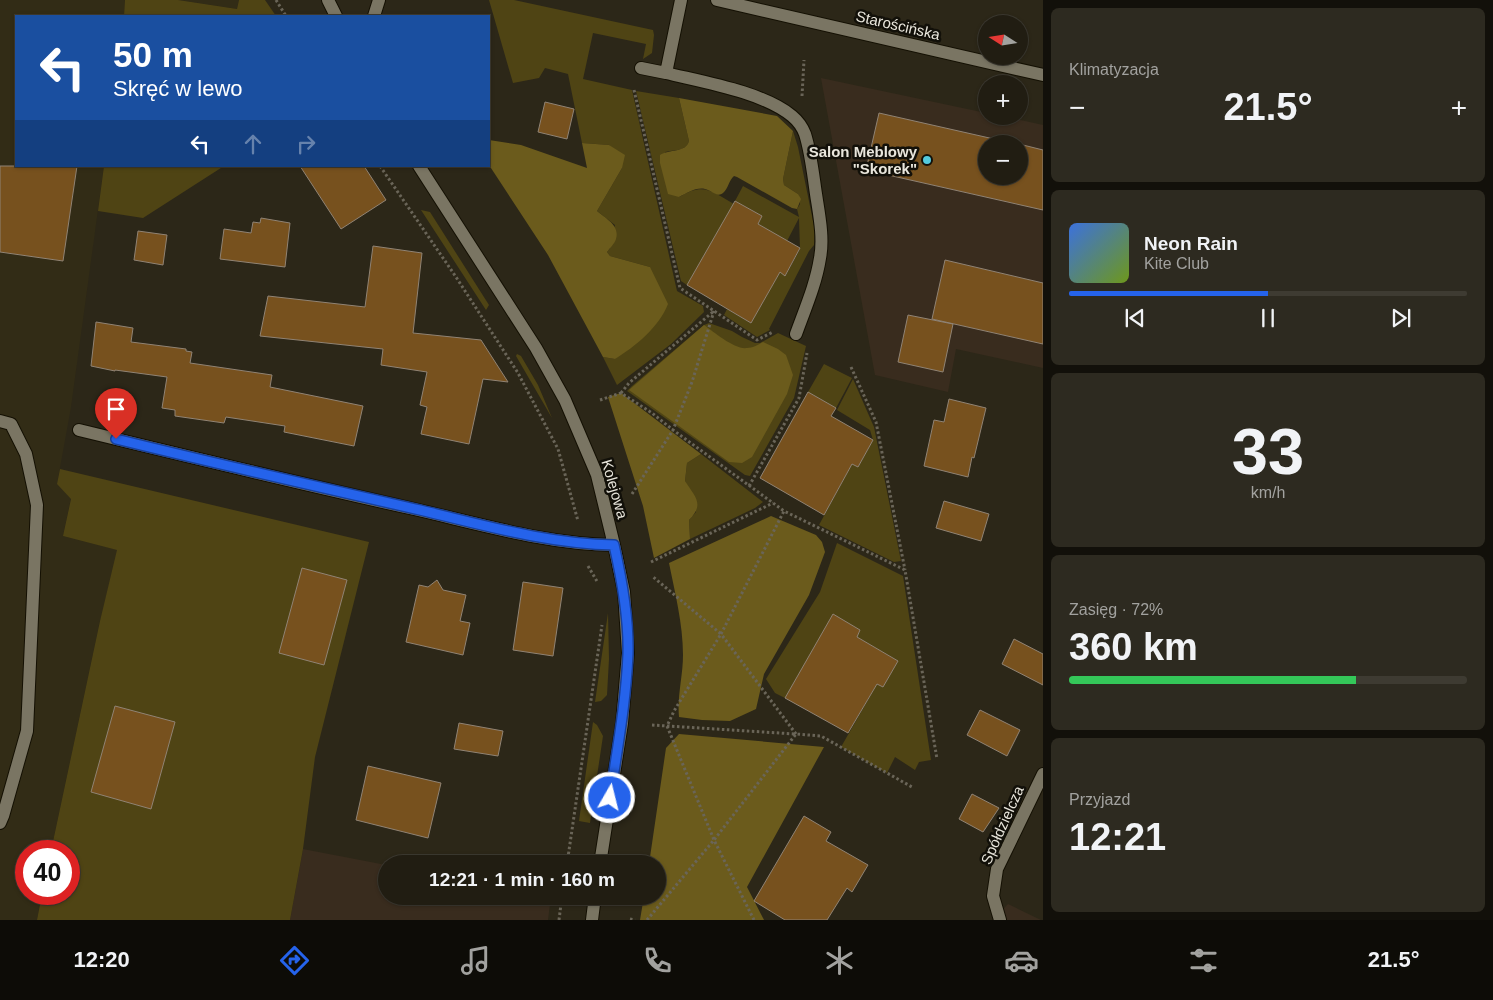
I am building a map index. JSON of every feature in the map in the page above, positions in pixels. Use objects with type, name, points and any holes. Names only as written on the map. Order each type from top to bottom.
[{"type":"street","points":[[328,0],[336,15]]},
{"type":"street","points":[[374,15],[379,0]]},
{"type":"street","points":[[666,74],[681,0]]},
{"type":"street","name":"Starościńska","points":[[716,0],[1043,75]]},
{"type":"street","points":[[641,68],[724,87],[766,101],[790,114],[801,124],[812,165],[820,225],[821,256],[816,280],[796,334]]},
{"type":"street","name":"Kolejowa","points":[[420,167],[536,348],[565,400],[596,475],[624,592],[628,653],[622,723],[601,855]]},
{"type":"street","points":[[0,421],[11,424],[26,454],[37,505],[27,731],[4,816],[0,823]]},
{"type":"street","points":[[79,430],[305,485],[530,535],[582,544],[614,545]]},
{"type":"street","name":"Spółdzielcza","points":[[1000,920],[993,896],[997,869],[1043,774]]},
{"type":"street","points":[[592,920],[594,905]]},
{"type":"path","points":[[276,0],[285,15]]},
{"type":"path","points":[[801,124],[804,60]]},
{"type":"path","points":[[634,90],[680,288],[757,340],[774,331]]},
{"type":"path","points":[[381,167],[456,277],[518,373],[558,449],[577,516]]},
{"type":"path","points":[[600,400],[621,393],[629,383],[714,311]]},
{"type":"path","points":[[632,494],[673,430],[692,382],[714,311]]},
{"type":"path","points":[[749,486],[799,398],[808,347]]},
{"type":"path","points":[[851,367],[876,422],[905,570],[936,759]]},
{"type":"path","points":[[621,393],[652,413],[784,511],[905,570]]},
{"type":"path","points":[[651,562],[773,503]]},
{"type":"path","points":[[754,920],[714,840],[667,726],[674,711],[721,634],[784,511]]},
{"type":"path","points":[[587,565],[600,587]]},
{"type":"path","points":[[652,576],[721,634],[796,734]]},
{"type":"path","points":[[568,855],[602,621]]},
{"type":"path","points":[[652,725],[821,736],[912,787]]},
{"type":"path","points":[[647,920],[714,840],[796,734]]},
{"type":"path","points":[[559,920],[561,905]]},
{"type":"shaded area","points":[[0,0],[125,0],[124,15],[15,15],[15,167],[104,167],[71,407],[57,484],[71,498],[63,536],[118,550],[100,621],[53,840],[15,840],[15,905],[40,905],[37,920],[0,920]]},
{"type":"shaded area","points":[[125,0],[178,0],[237,9],[239,0],[265,0],[275,15],[124,15]]},
{"type":"shaded area","points":[[178,0],[239,0],[237,9]]},
{"type":"shaded area","points":[[489,0],[514,0],[653,30],[652,53],[643,59],[646,44],[593,33],[583,79],[632,90],[677,291],[703,306],[704,312],[671,344],[617,385],[603,357],[615,359],[650,267],[610,256],[607,252],[610,248],[615,225],[597,211],[622,168],[609,145],[582,143],[568,74],[545,68],[539,78],[513,83]]},
{"type":"shaded area","points":[[821,78],[978,111],[978,125],[1028,125],[1028,122],[1043,125],[1043,368],[956,349],[948,392],[875,375]]},
{"type":"shaded area","points":[[636,91],[679,98],[689,141],[686,147],[665,152],[679,197],[688,192],[701,189],[713,192],[734,204],[687,285],[681,281]]},
{"type":"shaded area","points":[[679,98],[777,116],[793,131],[783,179],[784,185],[798,194],[801,199],[797,209],[734,176],[721,194],[698,189],[679,197],[668,194],[660,163],[660,155],[681,149],[689,141]]},
{"type":"shaded area","points":[[793,131],[815,231],[814,245],[809,251],[770,330],[757,337],[724,315],[727,309],[751,323],[780,272],[786,275],[800,249],[799,218],[787,241],[758,224],[762,216],[735,201],[743,186],[799,217],[797,209],[800,204],[798,194],[784,185],[783,179]]},
{"type":"shaded area","points":[[490,140],[521,145],[587,168],[582,143],[609,145],[625,155],[622,168],[597,211],[614,226],[617,234],[614,244],[607,252],[610,256],[650,267],[668,304],[653,328],[631,348],[615,359],[603,357],[548,255],[490,167]]},
{"type":"shaded area","points":[[104,167],[222,167],[143,218],[98,211]]},
{"type":"shaded area","points":[[421,210],[430,212],[489,305],[486,310]]},
{"type":"shaded area","points":[[709,323],[732,331],[755,343],[760,343],[778,333],[806,346],[794,398],[750,476],[745,475],[627,391],[704,325]]},
{"type":"shaded area","points":[[704,325],[725,340],[742,348],[749,348],[763,342],[778,349],[786,355],[793,375],[787,394],[752,457],[742,463],[729,462],[629,390]]},
{"type":"shaded area","points":[[517,354],[521,356],[538,385],[552,418],[516,356]]},
{"type":"shaded area","points":[[824,364],[852,378],[836,408],[808,392]]},
{"type":"shaded area","points":[[853,379],[874,427],[901,561],[894,562],[819,525],[852,464],[858,467],[873,440],[870,430],[837,410]]},
{"type":"shaded area","points":[[621,393],[701,454],[687,463],[685,481],[697,500],[697,509],[689,520],[690,539],[654,558],[643,506],[608,397]]},
{"type":"shaded area","points":[[701,454],[763,502],[755,508],[690,539],[689,520],[696,512],[685,481],[687,463]]},
{"type":"shaded area","points":[[60,469],[369,542],[315,757],[303,849],[290,920],[37,920],[40,905],[80,905],[80,840],[53,840],[117,550],[63,536],[71,499],[57,484]]},
{"type":"shaded area","points":[[771,516],[816,535],[822,542],[825,552],[809,595],[764,674],[756,709],[730,721],[679,717],[683,643],[669,563]]},
{"type":"shaded area","points":[[837,543],[903,576],[931,760],[919,762],[915,770],[895,757],[887,773],[841,747],[877,684],[883,687],[898,661],[857,637],[860,630],[833,615],[785,698],[775,693],[766,679],[820,592]]},
{"type":"shaded area","points":[[608,613],[609,659],[607,695],[601,701],[595,702]]},
{"type":"shaded area","points":[[593,722],[597,725],[603,736],[590,823],[579,821]]},
{"type":"shaded area","points":[[679,734],[824,747],[747,887],[764,920],[640,920],[642,905],[666,905],[666,855],[650,855],[666,748]]},
{"type":"shaded area","points":[[303,849],[378,863],[378,905],[550,905],[548,920],[290,920]]},
{"type":"shaded area","points":[[1008,904],[1041,920],[993,920]]},
{"type":"building","points":[[545,102],[574,109],[567,139],[538,132]]},
{"type":"building","name":"Salon Meblowy \"Skorek\"","points":[[879,113],[978,135],[978,185],[1028,185],[1028,146],[1043,150],[1043,210],[866,170]]},
{"type":"building","points":[[0,166],[77,167],[63,261],[0,252]]},
{"type":"building","points":[[301,167],[365,167],[386,200],[341,229]]},
{"type":"building","points":[[735,201],[762,216],[758,224],[800,248],[785,276],[780,272],[751,323],[687,285]]},
{"type":"building","points":[[261,218],[290,223],[285,267],[220,259],[224,229],[251,233],[253,222],[260,223]]},
{"type":"building","points":[[138,231],[167,235],[163,265],[134,260]]},
{"type":"building","points":[[373,246],[422,253],[413,333],[481,340],[508,382],[483,379],[469,444],[421,434],[427,407],[420,405],[427,372],[381,365],[383,349],[260,336],[268,296],[365,307]]},
{"type":"building","points":[[945,260],[1043,283],[1043,344],[932,319]]},
{"type":"building","points":[[908,315],[953,324],[943,372],[898,362]]},
{"type":"building","points":[[96,322],[133,328],[131,342],[186,349],[186,351],[192,352],[190,363],[272,375],[270,387],[363,406],[354,446],[284,432],[285,426],[226,417],[224,423],[175,416],[175,410],[162,408],[167,377],[115,371],[91,366]]},
{"type":"building","points":[[808,392],[836,408],[831,416],[873,440],[858,467],[852,464],[824,515],[760,478]]},
{"type":"building","points":[[949,399],[986,408],[968,477],[924,466],[934,420],[944,422]]},
{"type":"building","points":[[944,501],[989,514],[981,541],[936,528]]},
{"type":"building","points":[[302,568],[347,580],[324,665],[279,653]]},
{"type":"building","points":[[437,580],[443,590],[466,595],[460,621],[470,623],[463,655],[406,642],[419,585],[428,587]]},
{"type":"building","points":[[523,582],[563,588],[553,656],[513,650]]},
{"type":"building","points":[[833,614],[860,630],[857,637],[898,661],[883,687],[877,684],[848,733],[785,698]]},
{"type":"building","points":[[1014,639],[1043,654],[1043,685],[1002,664]]},
{"type":"building","points":[[115,706],[175,722],[151,809],[91,792]]},
{"type":"building","points":[[980,710],[1020,730],[1007,756],[967,735]]},
{"type":"building","points":[[459,723],[503,731],[498,756],[454,749]]},
{"type":"building","points":[[368,766],[441,783],[428,838],[356,820]]},
{"type":"building","points":[[972,794],[999,808],[983,832],[959,819]]},
{"type":"building","points":[[804,816],[831,832],[826,841],[868,865],[852,892],[847,888],[827,920],[785,920],[754,901]]},
{"type":"place","name":"Salon Meblowy \"Skorek\"","points":[[927,160]]},
{"type":"route","points":[[116,439],[305,485],[530,535],[582,544],[614,545],[624,592],[628,653],[622,723],[610,798]]}]
